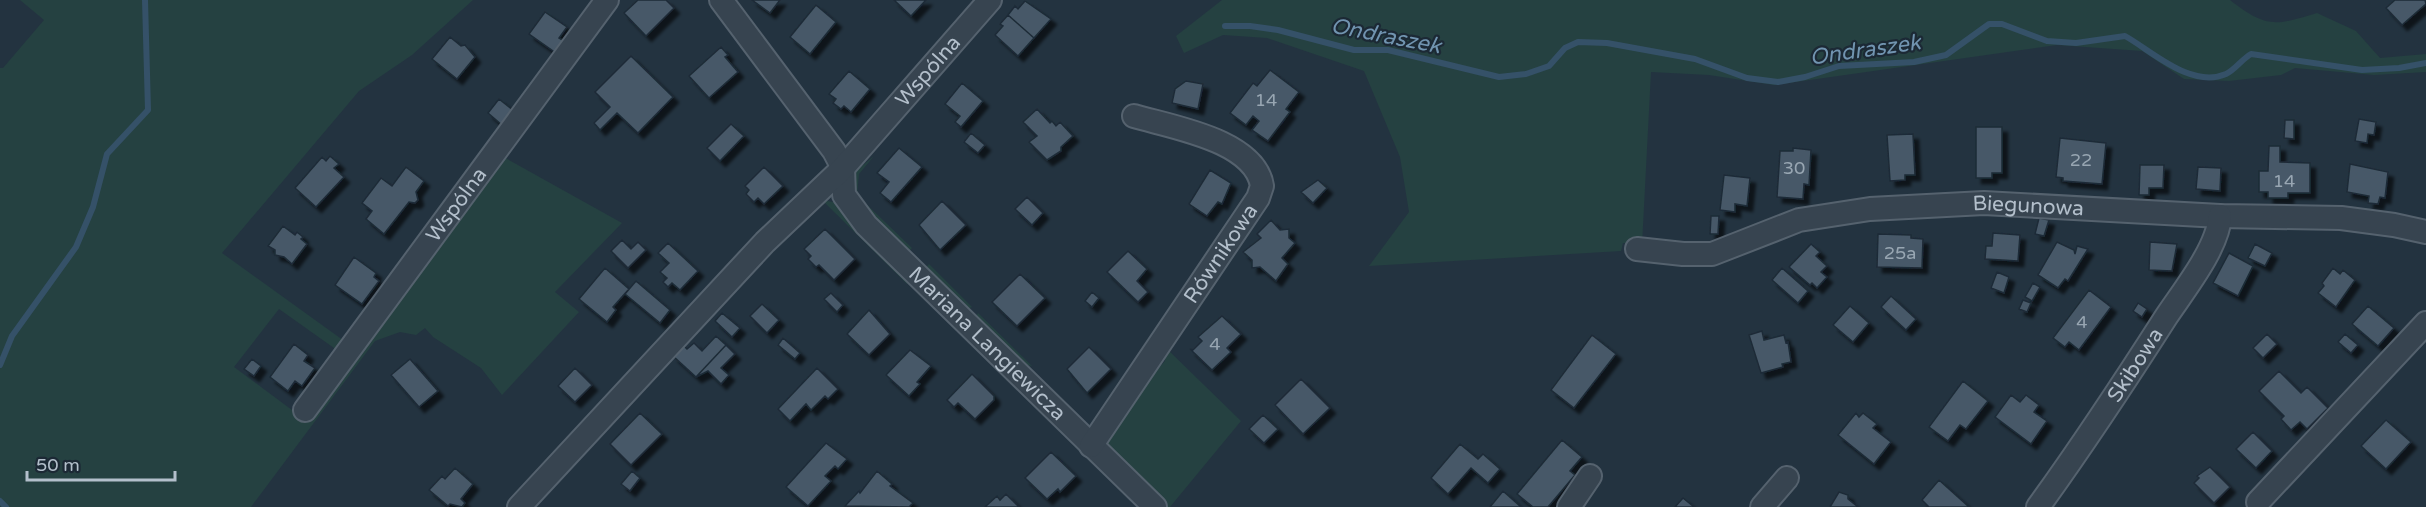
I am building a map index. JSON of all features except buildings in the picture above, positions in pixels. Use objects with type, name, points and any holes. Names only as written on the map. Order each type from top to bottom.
[{"type":"street","name":"Wspólna","points":[[305,411],[607,0]]},
{"type":"street","points":[[721,0],[834,151],[843,168]]},
{"type":"street","name":"Wspólna","points":[[519,507],[765,242],[843,168],[990,0]]},
{"type":"street","name":"Równikowa","points":[[1092,446],[1258,198],[1262,186],[1256,169],[1227,146],[1207,137],[1134,116]]},
{"type":"street","name":"Mariana Langiewicza","points":[[843,168],[844,195],[866,225],[1155,507]]},
{"type":"street","name":"Biegunowa","points":[[1637,249],[1683,254],[1712,254],[1799,220],[1923,204],[1984,203],[2220,216],[2341,218],[2426,232]]},
{"type":"street","name":"Skibowa","points":[[2038,507],[2089,436],[2189,282],[2212,244],[2220,216]]},
{"type":"street","points":[[2258,502],[2426,324]]},
{"type":"street","points":[[1569,507],[1590,476]]},
{"type":"street","points":[[1762,507],[1787,478]]},
{"type":"green space","points":[[20,0],[473,0],[412,55],[359,91],[222,253],[347,343],[341,353],[279,309],[234,367],[304,419],[500,155],[622,223],[555,292],[579,312],[502,395],[481,368],[433,337],[425,328],[416,335],[400,332],[375,341],[251,507],[0,507],[0,68],[3,68],[44,20]]},
{"type":"green space","points":[[1222,0],[2230,0],[2253,16],[2271,22],[2281,22],[2317,13],[2356,31],[2380,58],[2426,54],[2426,72],[2374,75],[2295,68],[2281,75],[2229,81],[2184,79],[2142,51],[2057,45],[1774,85],[1709,75],[1651,72],[1642,245],[1623,243],[1621,251],[1369,266],[1409,212],[1400,157],[1364,71],[1267,38],[1223,35],[1184,53],[1176,36]]},
{"type":"green space","points":[[874,156],[859,174],[857,195],[852,174]]},
{"type":"green space","points":[[857,195],[912,248],[906,254],[871,219]]},
{"type":"green space","points":[[822,200],[833,202],[908,281],[907,284],[824,202],[797,229],[797,225]]},
{"type":"green space","points":[[929,264],[972,307],[968,309],[924,270]]},
{"type":"green space","points":[[978,313],[1032,366],[1022,364],[976,317]]},
{"type":"green space","points":[[1165,347],[1241,421],[1170,507],[1165,507],[1108,447],[1107,437],[1144,384],[1165,361]]},
{"type":"waterway","points":[[0,365],[12,336],[76,247],[93,207],[107,154],[148,110],[145,0]]},
{"type":"waterway","name":"Ondraszek","points":[[1225,26],[1250,26],[1278,30],[1354,50],[1388,50],[1499,77],[1526,74],[1549,66],[1565,48],[1578,42],[1607,43],[1695,59],[1747,78],[1778,82],[1805,77],[1839,66],[1914,62],[1946,55],[1989,24],[2002,24],[2047,41],[2076,43],[2125,36],[2172,66],[2199,76],[2213,77],[2226,74],[2251,54],[2362,70],[2399,68],[2426,63]]},
{"type":"waterway","points":[[0,501],[6,507]]}]
